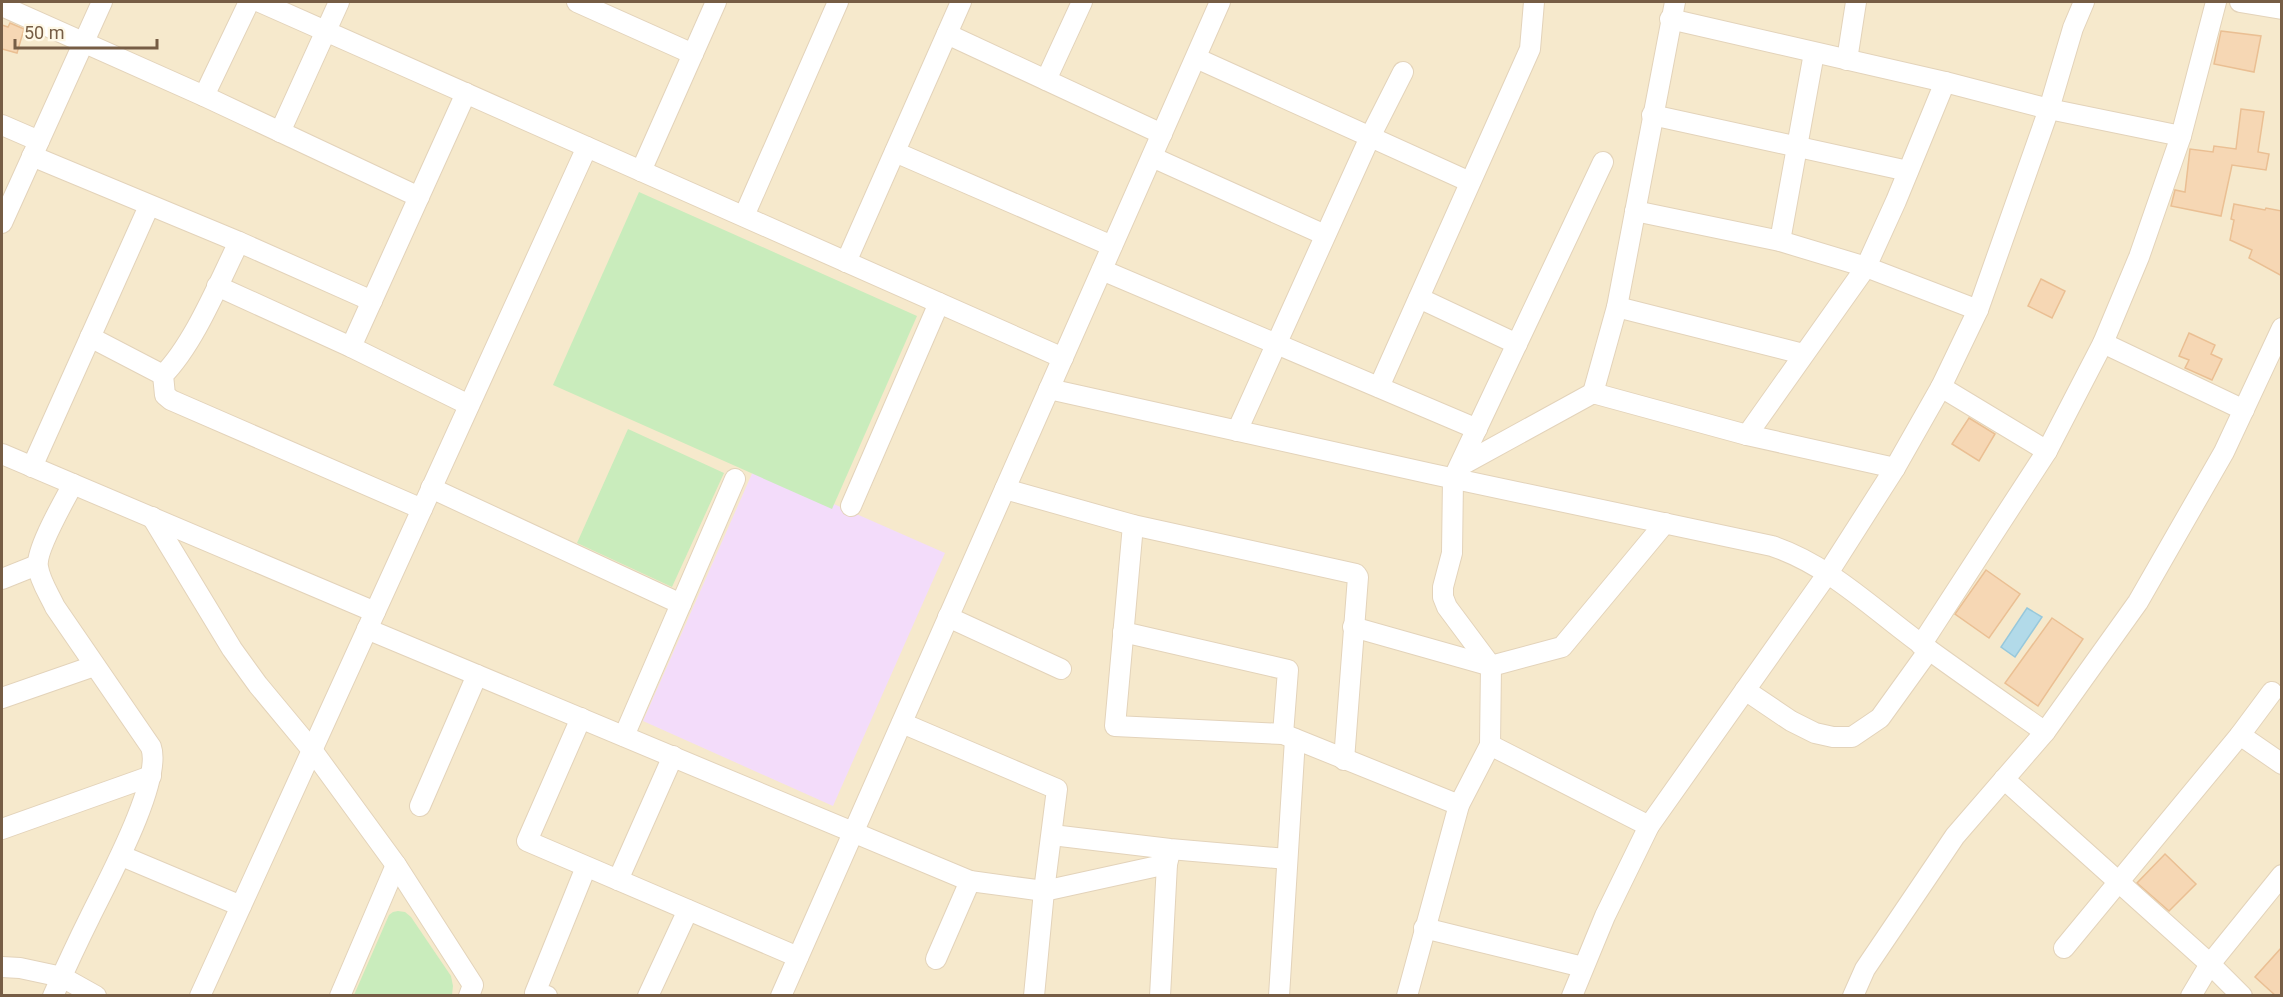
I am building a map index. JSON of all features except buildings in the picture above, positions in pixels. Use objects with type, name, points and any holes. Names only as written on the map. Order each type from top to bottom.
[{"type":"street","points":[[2,223],[102,2]]},
{"type":"street","points":[[204,96],[249,2]]},
{"type":"street","points":[[260,2],[1063,358]]},
{"type":"street","points":[[280,132],[339,2]]},
{"type":"street","points":[[577,2],[693,54]]},
{"type":"street","points":[[641,171],[716,2]]},
{"type":"street","points":[[744,216],[838,2]]},
{"type":"street","points":[[846,262],[961,2]]},
{"type":"street","points":[[1046,80],[1082,2]]},
{"type":"street","points":[[781,996],[1220,2]]},
{"type":"street","points":[[1379,387],[1530,49],[1534,2]]},
{"type":"street","points":[[1847,60],[1856,2]]},
{"type":"street","points":[[1572,996],[1623,877],[1649,826],[1828,573],[1895,468],[1941,387],[1978,310],[2049,110],[2081,2]]},
{"type":"street","points":[[1745,690],[1791,721],[1815,733],[1833,737],[1852,737],[1880,718],[2047,451],[2103,343],[2139,257],[2181,136],[2216,2]]},
{"type":"street","points":[[2240,2],[2282,9]]},
{"type":"street","points":[[2,6],[204,96],[419,197]]},
{"type":"street","points":[[1457,473],[1593,393],[1617,307],[1672,10],[1814,53],[1945,82],[2049,110],[2181,136]]},
{"type":"street","points":[[947,34],[1162,134]]},
{"type":"street","points":[[1780,241],[1814,53]]},
{"type":"street","points":[[1196,58],[1470,182]]},
{"type":"street","points":[[1237,430],[1370,137],[1403,72]]},
{"type":"street","points":[[1747,435],[1866,267],[1945,82]]},
{"type":"street","points":[[351,347],[466,93]]},
{"type":"street","points":[[1652,115],[1908,171]]},
{"type":"street","points":[[2,125],[35,149],[149,206],[239,242],[372,301]]},
{"type":"street","points":[[200,996],[587,147]]},
{"type":"street","points":[[895,152],[1112,246]]},
{"type":"street","points":[[1152,157],[1325,235]]},
{"type":"street","points":[[1407,996],[1459,805],[1490,745],[1491,666],[1447,607],[1443,597],[1443,587],[1452,553],[1457,473],[1603,162]]},
{"type":"street","points":[[32,467],[149,206]]},
{"type":"street","points":[[1635,211],[1780,241],[1866,267],[1978,310]]},
{"type":"street","points":[[239,242],[179,355],[163,375],[165,395],[171,400],[422,509]]},
{"type":"street","points":[[1102,270],[1477,429]]},
{"type":"street","points":[[217,286],[351,347],[469,405]]},
{"type":"street","points":[[1419,298],[1517,344]]},
{"type":"street","points":[[851,506],[939,303]]},
{"type":"street","points":[[1617,307],[1803,354]]},
{"type":"street","points":[[1853,996],[1865,969],[1955,836],[2046,732],[2138,602],[2276,356],[2282,328]]},
{"type":"street","points":[[90,337],[163,375]]},
{"type":"street","points":[[2103,343],[2244,410]]},
{"type":"street","points":[[1941,387],[2047,451]]},
{"type":"street","points":[[1049,388],[1237,430],[1457,473],[1792,552],[1828,573],[1925,647],[2046,732]]},
{"type":"street","points":[[1593,393],[1747,435],[1895,468]]},
{"type":"street","points":[[2,454],[152,518],[371,620],[477,675],[970,881],[1044,891],[1169,857]]},
{"type":"street","points":[[624,736],[735,479]]},
{"type":"street","points":[[53,996],[122,856],[154,762],[151,747],[55,607],[42,583],[37,566],[39,552],[73,484]]},
{"type":"street","points":[[431,488],[681,604]]},
{"type":"street","points":[[1005,489],[1133,525],[1356,574],[1358,577],[1344,760]]},
{"type":"street","points":[[152,518],[232,649],[258,685],[312,750],[396,865],[473,985],[469,996]]},
{"type":"street","points":[[1353,627],[1491,666],[1562,647],[1665,523]]},
{"type":"street","points":[[1133,525],[1115,726],[1289,737],[1459,805]]},
{"type":"street","points":[[2,579],[37,566]]},
{"type":"street","points":[[948,617],[1061,669]]},
{"type":"street","points":[[1123,632],[1288,670],[1287,859],[1279,996]]},
{"type":"street","points":[[2,698],[94,666]]},
{"type":"street","points":[[420,806],[477,675]]},
{"type":"street","points":[[2064,948],[2240,735],[2272,692]]},
{"type":"street","points":[[581,718],[527,842],[798,957]]},
{"type":"street","points":[[902,723],[1057,789],[1034,996]]},
{"type":"street","points":[[2240,735],[2282,765]]},
{"type":"street","points":[[1490,745],[1649,826]]},
{"type":"street","points":[[618,880],[673,756]]},
{"type":"street","points":[[2,829],[151,776]]},
{"type":"street","points":[[2004,779],[2210,964],[2242,996]]},
{"type":"street","points":[[1052,835],[1169,857],[1287,859]]},
{"type":"street","points":[[122,856],[241,906]]},
{"type":"street","points":[[1160,996],[1169,857]]},
{"type":"street","points":[[340,996],[396,865]]},
{"type":"street","points":[[547,996],[535,993],[586,867]]},
{"type":"street","points":[[2191,996],[2210,964],[2282,875]]},
{"type":"street","points":[[936,959],[970,881]]},
{"type":"street","points":[[648,996],[688,910]]},
{"type":"street","points":[[1424,928],[1583,967]]},
{"type":"street","points":[[2,967],[20,968],[62,977],[96,996]]},
{"type":"shaded area","points":[[2,2],[2281,2],[2281,995],[2,995]]},
{"type":"shaded area","points":[[754,469],[945,553],[833,806],[643,721]]},
{"type":"green space","points":[[639,192],[917,316],[832,509],[553,385]]},
{"type":"green space","points":[[628,429],[724,473],[672,587],[577,543]]},
{"type":"green space","points":[[398,911],[405,912],[411,917],[451,976],[452,995],[354,995],[389,915]]},
{"type":"water","points":[[2027,608],[2042,617],[2015,657],[2001,647]]}]
